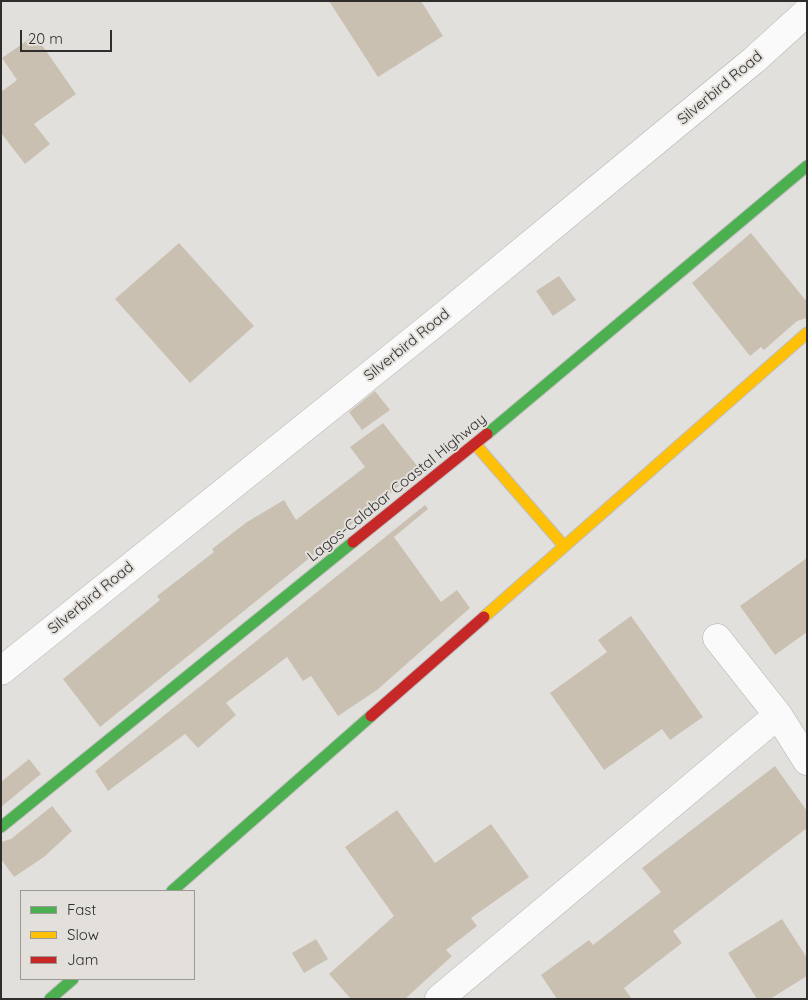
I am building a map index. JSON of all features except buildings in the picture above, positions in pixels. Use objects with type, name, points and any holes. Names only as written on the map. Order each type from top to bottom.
[{"type":"highway","name":"Lagos-Calabar Coastal Highway","points":[[1,828],[475,444],[807,166]]},
{"type":"highway","points":[[173,890],[807,333]]},
{"type":"highway","points":[[475,444],[564,546]]},
{"type":"highway","points":[[50,999],[72,980]]},
{"type":"street","name":"Silverbird Road","points":[[1,670],[446,314],[754,60],[807,12]]},
{"type":"street","points":[[717,638],[778,715],[807,761]]},
{"type":"street","points":[[439,999],[778,715]]},
{"type":"traffic: fast","points":[[487,434],[807,166]]},
{"type":"traffic: fast","points":[[1,827],[353,542]]},
{"type":"traffic: fast","points":[[173,890],[371,716]]},
{"type":"traffic: fast","points":[[50,999],[72,980]]},
{"type":"traffic: slow","points":[[484,617],[807,333]]},
{"type":"traffic: slow","points":[[475,444],[564,546]]},
{"type":"traffic: jam","points":[[353,542],[487,434]]},
{"type":"traffic: jam","points":[[371,716],[484,617]]}]
